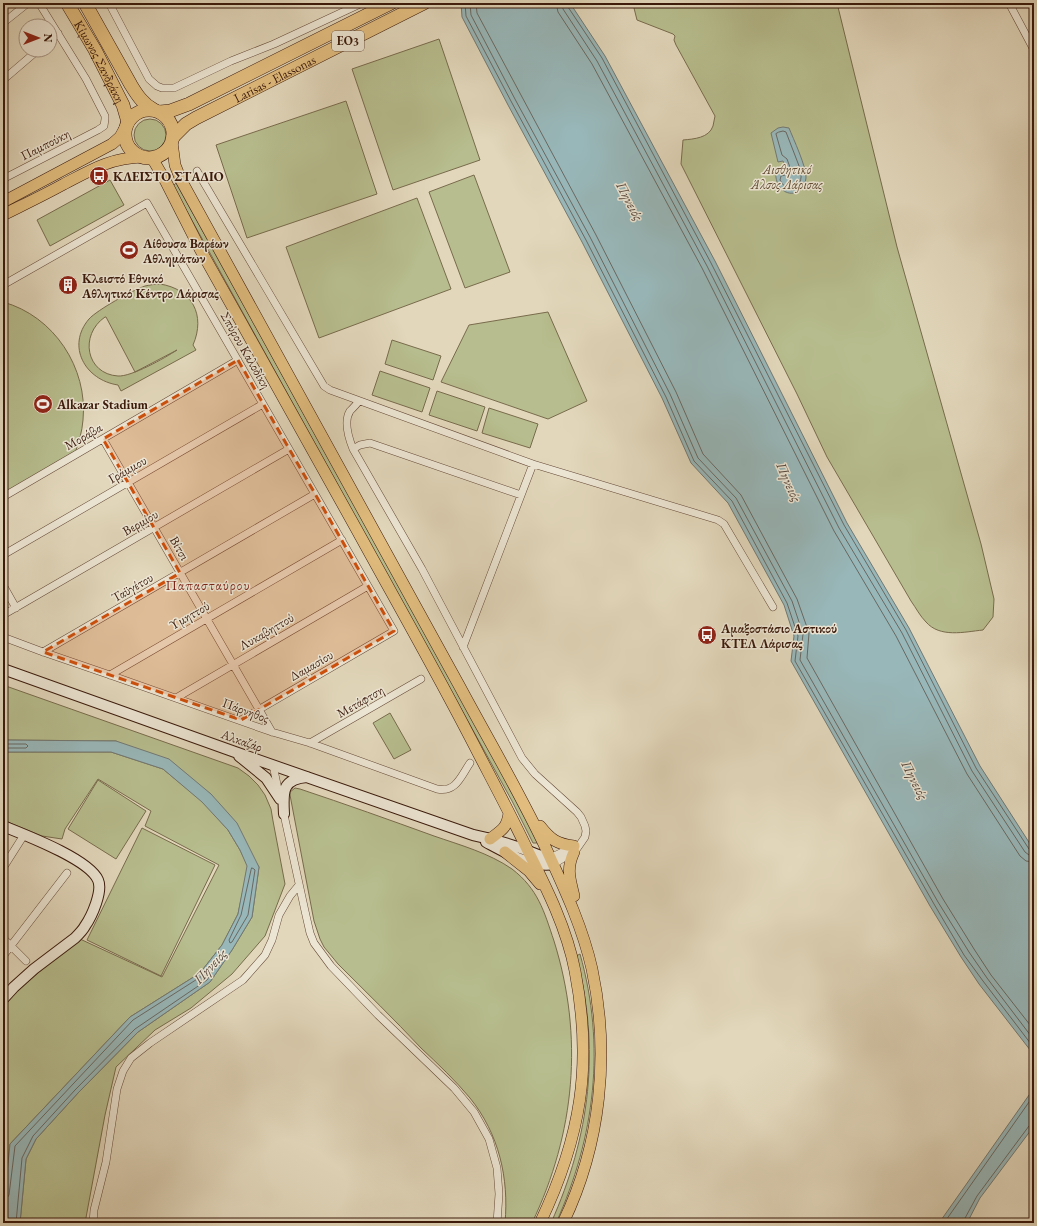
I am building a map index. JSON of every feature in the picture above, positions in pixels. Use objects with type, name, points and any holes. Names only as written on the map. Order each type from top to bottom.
[{"type":"highway","name":"Κίμωνος Σανδράκη","points":[[67,3],[95,50],[123,104],[127,124]]},
{"type":"highway","name":"Κίμωνος Σανδράκη","points":[[85,3],[130,85],[147,106],[157,111]]},
{"type":"highway","name":"Larisas - Elassonas","points":[[157,111],[178,109],[391,3]]},
{"type":"highway","name":"Larisas - Elassonas","points":[[173,140],[186,124],[196,118],[413,6]]},
{"type":"highway","name":"ΕΟ3","points":[[127,124],[133,116],[139,112],[147,110],[157,111]]},
{"type":"highway","points":[[157,111],[166,116],[171,123],[173,140]]},
{"type":"highway","points":[[127,124],[125,136],[128,145],[134,152],[147,157]]},
{"type":"highway","name":"ΕΟ3","points":[[147,157],[164,153],[173,140]]},
{"type":"main road","name":"ΕΟ3","points":[[3,202],[112,144],[120,137],[127,124]]},
{"type":"main road","points":[[173,140],[175,165],[181,180],[248,304],[393,562],[526,809],[558,873],[575,915],[589,956],[593,977],[601,1028],[601,1067],[599,1102],[591,1144],[578,1188],[563,1223]]},
{"type":"main road","name":"ΕΟ3","points":[[3,216],[112,161],[131,157],[147,157]]},
{"type":"main road","points":[[147,157],[166,182],[200,249],[444,687],[535,863],[564,931],[574,969],[580,1003],[583,1033],[581,1094],[572,1140],[560,1177],[540,1223]]},
{"type":"main road","points":[[526,809],[553,841],[574,849],[569,863],[569,873],[575,903],[575,915]]},
{"type":"main road","points":[[490,838],[503,829],[507,824],[509,813]]},
{"type":"main road","points":[[505,852],[534,875],[553,903]]},
{"type":"street","points":[[3,23],[28,3]]},
{"type":"street","points":[[39,3],[48,18]]},
{"type":"street","points":[[109,3],[149,79],[157,86],[166,88],[178,86],[362,3]]},
{"type":"street","points":[[1009,3],[1034,50]]},
{"type":"street","name":"Παμπούκη","points":[[3,179],[104,126],[105,116],[86,79],[58,33]]},
{"type":"street","points":[[3,80],[29,58]]},
{"type":"street","points":[[197,171],[324,386],[330,390],[359,401],[533,464],[722,522],[773,607]]},
{"type":"street","name":"Σπύρου Καλοδίκη","points":[[3,285],[147,203],[394,631]]},
{"type":"street","name":"Μοράβα","points":[[3,497],[238,360]]},
{"type":"street","points":[[359,401],[349,412],[348,419],[348,434],[353,449],[422,569],[522,758],[535,774],[580,815],[584,822],[586,828],[584,838],[574,849],[552,861]]},
{"type":"street","name":"Γράμμου","points":[[3,555],[263,404]]},
{"type":"street","name":"Βίτσι","points":[[103,438],[272,732]]},
{"type":"street","points":[[353,449],[360,445],[370,443],[521,495]]},
{"type":"street","name":"Βερμίου","points":[[3,615],[289,449]]},
{"type":"street","points":[[463,647],[533,464]]},
{"type":"street","name":"Ταϋγέτου","points":[[43,652],[315,494]]},
{"type":"street","name":"Υμηττού","points":[[110,675],[342,540]]},
{"type":"street","points":[[3,585],[16,608]]},
{"type":"street","name":"Λυκαβηττού","points":[[176,698],[368,586]]},
{"type":"street","name":"Δαμασίου","points":[[241,720],[394,631]]},
{"type":"street","name":"Πάρνηθος","points":[[3,637],[441,790],[450,788],[460,780],[470,763]]},
{"type":"street","name":"Αλκαζάρ","points":[[3,669],[473,835],[505,852],[535,863],[546,865],[552,861]]},
{"type":"street","name":"Μετάφτση","points":[[310,744],[421,678]]},
{"type":"street","points":[[235,752],[266,778],[280,799]]},
{"type":"street","points":[[273,765],[310,933],[314,943],[331,966],[459,1093],[478,1118],[489,1139],[498,1176],[499,1203],[497,1223]]},
{"type":"street","points":[[284,814],[283,792],[286,786],[296,779],[309,777]]},
{"type":"street","points":[[3,826],[72,857],[94,873],[99,882],[99,891],[89,920],[79,934],[34,969],[3,999]]},
{"type":"street","points":[[3,868],[24,835]]},
{"type":"street","name":"Αλκαζάρ","points":[[473,835],[490,838],[529,851],[552,861]]},
{"type":"street","points":[[3,956],[66,873]]},
{"type":"street","points":[[93,1223],[94,1210],[106,1162],[117,1089],[123,1071],[131,1058],[150,1043],[243,980],[265,955],[272,940],[279,915],[290,896],[299,885]]},
{"type":"street","points":[[3,938],[26,961]]},
{"type":"highlighted area","points":[[238,360],[394,631],[241,720],[43,652],[180,573],[103,439]]},
{"type":"green space","name":"Αισθητικό Άλσος Λάρισας","points":[[636,3],[837,3],[897,247],[981,544],[994,599],[993,617],[983,630],[960,633],[945,632],[932,627],[924,620],[911,601],[827,457],[797,394],[681,164],[683,140],[701,137],[708,133],[713,126],[715,116],[676,45],[674,40],[675,36],[637,20],[634,8]]},
{"type":"green space","points":[[439,39],[480,160],[393,190],[352,69]]},
{"type":"green space","points":[[346,101],[377,194],[247,238],[216,145]]},
{"type":"green space","points":[[147,119],[153,119],[163,126],[166,135],[165,141],[159,148],[153,151],[147,151],[137,144],[134,138],[134,132],[141,122]]},
{"type":"green space","points":[[474,175],[510,272],[465,288],[429,192]]},
{"type":"green space","points":[[110,180],[124,205],[50,246],[37,220]]},
{"type":"green space","points":[[176,183],[517,799],[538,843],[533,843],[512,801],[173,186]]},
{"type":"green space","points":[[417,198],[451,289],[319,338],[286,247]]},
{"type":"green space","points":[[160,284],[180,291],[193,305],[197,314],[198,324],[197,334],[193,345],[196,350],[121,391],[118,385],[106,382],[96,376],[88,369],[82,360],[79,350],[79,340],[82,329],[93,315],[124,296],[145,286]],"holes":[[[105,317],[135,372],[118,376],[107,374],[93,361],[89,343],[97,325]],[[177,350],[156,362],[135,372]]]},
{"type":"green space","name":"Alkazar Stadium","points":[[3,302],[21,309],[38,319],[52,332],[64,347],[80,382],[83,401],[83,420],[75,453],[3,495]]},
{"type":"green space","points":[[548,312],[587,401],[548,419],[441,382],[469,325]]},
{"type":"green space","points":[[392,340],[441,356],[433,380],[385,364]]},
{"type":"green space","points":[[380,371],[430,388],[422,412],[372,395]]},
{"type":"green space","points":[[437,391],[485,407],[477,431],[429,415]]},
{"type":"green space","points":[[489,408],[538,424],[530,448],[482,433]]},
{"type":"green space","points":[[3,685],[238,768],[258,785],[265,795],[271,809],[285,884],[265,936],[232,974],[191,1008],[155,1030],[116,1067],[105,1115],[85,1223],[20,1223],[26,1159],[36,1139],[78,1093],[138,1032],[210,982],[252,917],[259,867],[211,794],[116,741],[3,740]]},
{"type":"green space","points":[[390,713],[411,750],[394,759],[373,723]]},
{"type":"green space","points":[[3,752],[111,752],[163,769],[203,802],[228,830],[248,866],[238,914],[222,945],[200,973],[130,1017],[10,1144],[3,1213],[3,1004],[24,984],[80,939],[162,977],[219,865],[145,826],[151,811],[98,779],[65,829],[62,839],[42,836],[3,820]]},
{"type":"green space","points":[[98,780],[146,811],[116,859],[68,829]]},
{"type":"green space","points":[[295,788],[334,800],[494,858],[512,869],[521,877],[528,884],[539,901],[554,941],[563,977],[569,1013],[572,1049],[566,1120],[558,1154],[547,1189],[532,1223],[505,1223],[505,1190],[500,1157],[488,1126],[470,1098],[338,964],[324,947],[314,921],[290,795],[290,792]]},
{"type":"green space","points":[[142,828],[215,865],[161,976],[87,940]]},
{"type":"green space","points":[[580,954],[588,988],[593,1023],[594,1057],[592,1091],[588,1124],[580,1158],[556,1223],[551,1223],[575,1158],[583,1125],[588,1091],[588,1024],[584,990],[576,956]]},
{"type":"water","name":"Πηνειός","points":[[461,3],[570,3],[605,56],[715,261],[847,523],[909,628],[980,766],[1034,850],[1034,1055],[979,984],[961,957],[930,906],[791,661],[794,636],[784,605],[728,503],[691,463],[662,398],[582,242],[462,17]]},
{"type":"water","points":[[778,128],[789,128],[806,173],[804,186],[799,191],[794,193],[788,193],[783,190],[776,178],[776,168],[779,167],[782,172],[787,170],[783,161],[778,162],[771,133]]},
{"type":"water","name":"Πηνειός","points":[[3,740],[116,741],[169,759],[211,794],[237,823],[259,867],[252,917],[210,982],[138,1032],[78,1093],[36,1139],[26,1159],[20,1223],[3,1223],[10,1144],[130,1017],[200,973],[222,945],[238,914],[247,866],[240,850],[228,830],[202,802],[163,769],[111,752],[3,752]]},
{"type":"water","points":[[1034,1088],[1034,1126],[980,1198],[967,1223],[939,1223]]},
{"type":"place","name":"ΚΛΕΙΣΤΟ ΣΤΑΔΙΟ","points":[[99,176]]},
{"type":"place","name":"Αίθουσα Βαρέων Αθλημάτων","points":[[129,250]]},
{"type":"place","name":"Κλειστό Εθνικό Αθλητικό Κέντρο Λάρισας","points":[[68,285]]},
{"type":"place","name":"Alkazar Stadium","points":[[43,404]]},
{"type":"place","name":"Αμαξοστάσιο Αστικού ΚΤΕΛ Λάρισας","points":[[707,635]]},
{"type":"district","name":"Παπασταύρου","points":[[208,585]]}]
